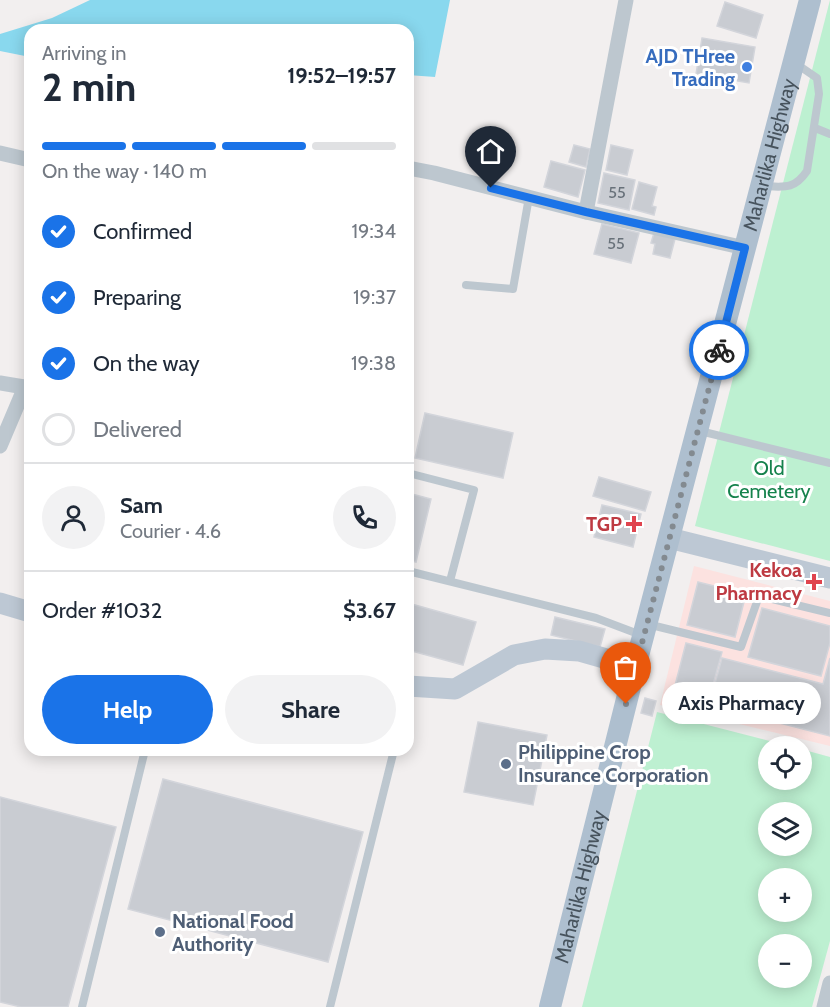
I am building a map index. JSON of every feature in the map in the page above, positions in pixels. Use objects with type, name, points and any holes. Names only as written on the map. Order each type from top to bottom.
[{"type":"main road","name":"Maharlika Highway","points":[[550,1007],[635,667],[810,0]]},
{"type":"street","points":[[586,212],[626,0]]},
{"type":"street","points":[[0,153],[24,159]]},
{"type":"street","points":[[414,169],[745,248]]},
{"type":"street","points":[[0,383],[24,387]]},
{"type":"street","points":[[0,446],[24,396]]},
{"type":"street","points":[[669,538],[830,578]]},
{"type":"street","points":[[0,603],[24,610]]},
{"type":"street","points":[[414,686],[455,689],[514,655],[545,649],[579,651],[635,667]]},
{"type":"street","points":[[824,1007],[830,983]]},
{"type":"lane","points":[[761,186],[789,187],[800,182],[807,171],[819,94],[817,78],[794,62]]},
{"type":"lane","points":[[815,128],[830,134]]},
{"type":"lane","points":[[466,285],[513,290],[529,197]]},
{"type":"lane","points":[[698,430],[830,463]]},
{"type":"lane","points":[[414,475],[474,490],[450,581]]},
{"type":"lane","points":[[414,572],[645,630],[741,647],[759,596],[830,613]]},
{"type":"lane","points":[[82,1007],[144,756]]},
{"type":"lane","points":[[330,1007],[393,756]]},
{"type":"shaded area","points":[[694,566],[830,601],[830,746],[812,742],[812,736],[789,736],[660,705]]},
{"type":"green space","name":"Old Cemetery","points":[[830,0],[830,561],[695,526]]},
{"type":"green space","points":[[657,712],[758,738],[758,790],[812,790],[812,752],[830,757],[830,941],[812,1007],[582,1007]]},
{"type":"water","points":[[90,0],[450,0],[435,77],[414,75],[414,24],[32,24],[52,18]]},
{"type":"water","points":[[24,27],[24,56],[0,51],[0,34]]},
{"type":"building","points":[[725,2],[763,15],[756,38],[717,26]]},
{"type":"building","points":[[702,38],[755,47],[749,83],[696,74]]},
{"type":"building","points":[[574,145],[590,149],[586,167],[569,162]]},
{"type":"building","points":[[611,145],[633,150],[627,175],[606,170]]},
{"type":"building","points":[[551,161],[585,170],[578,197],[544,187]]},
{"type":"building","points":[[604,173],[635,180],[629,210],[598,203]]},
{"type":"building","points":[[639,182],[657,187],[652,206],[656,207],[654,215],[632,209]]},
{"type":"building","points":[[602,224],[639,233],[631,263],[594,254]]},
{"type":"building","points":[[654,233],[675,239],[670,258],[653,254],[655,244],[651,243]]},
{"type":"building","points":[[425,413],[513,433],[503,478],[415,458]]},
{"type":"building","points":[[599,477],[651,492],[645,511],[593,496]]},
{"type":"building","points":[[414,495],[431,499],[416,562],[414,562]]},
{"type":"building","points":[[602,505],[641,514],[633,547],[594,537]]},
{"type":"building","points":[[698,582],[746,594],[735,637],[687,625]]},
{"type":"building","points":[[414,605],[476,622],[463,665],[414,652]]},
{"type":"building","points":[[762,608],[830,626],[830,643],[821,676],[748,657]]},
{"type":"building","points":[[555,617],[605,629],[600,647],[551,635]]},
{"type":"building","points":[[686,643],[722,652],[705,714],[670,705]]},
{"type":"building","points":[[722,658],[823,684],[830,658],[830,736],[709,705]]},
{"type":"building","points":[[645,698],[656,701],[652,716],[641,713]]},
{"type":"building","name":"Philippine Crop Insurance Corporation","points":[[478,722],[547,735],[533,805],[464,792]]},
{"type":"building","points":[[163,779],[363,832],[328,962],[128,909]]},
{"type":"building","points":[[0,797],[116,827],[68,1007],[21,1007],[0,1002]]},
{"type":"way so far","points":[[626,704],[719,350]]},
{"type":"place","name":"AJD THree Trading","points":[[747,67]]},
{"type":"place","name":"TGP","points":[[634,524]]},
{"type":"place","name":"Kekoa Pharmacy","points":[[814,582]]},
{"type":"place","name":"Axis Pharmacy","points":[[626,704]]},
{"type":"place","name":"Philippine Crop Insurance Corporation","points":[[506,764]]},
{"type":"place","name":"National Food Authority","points":[[160,932]]},
{"type":"route","points":[[491,188],[745,248],[719,350]]}]
